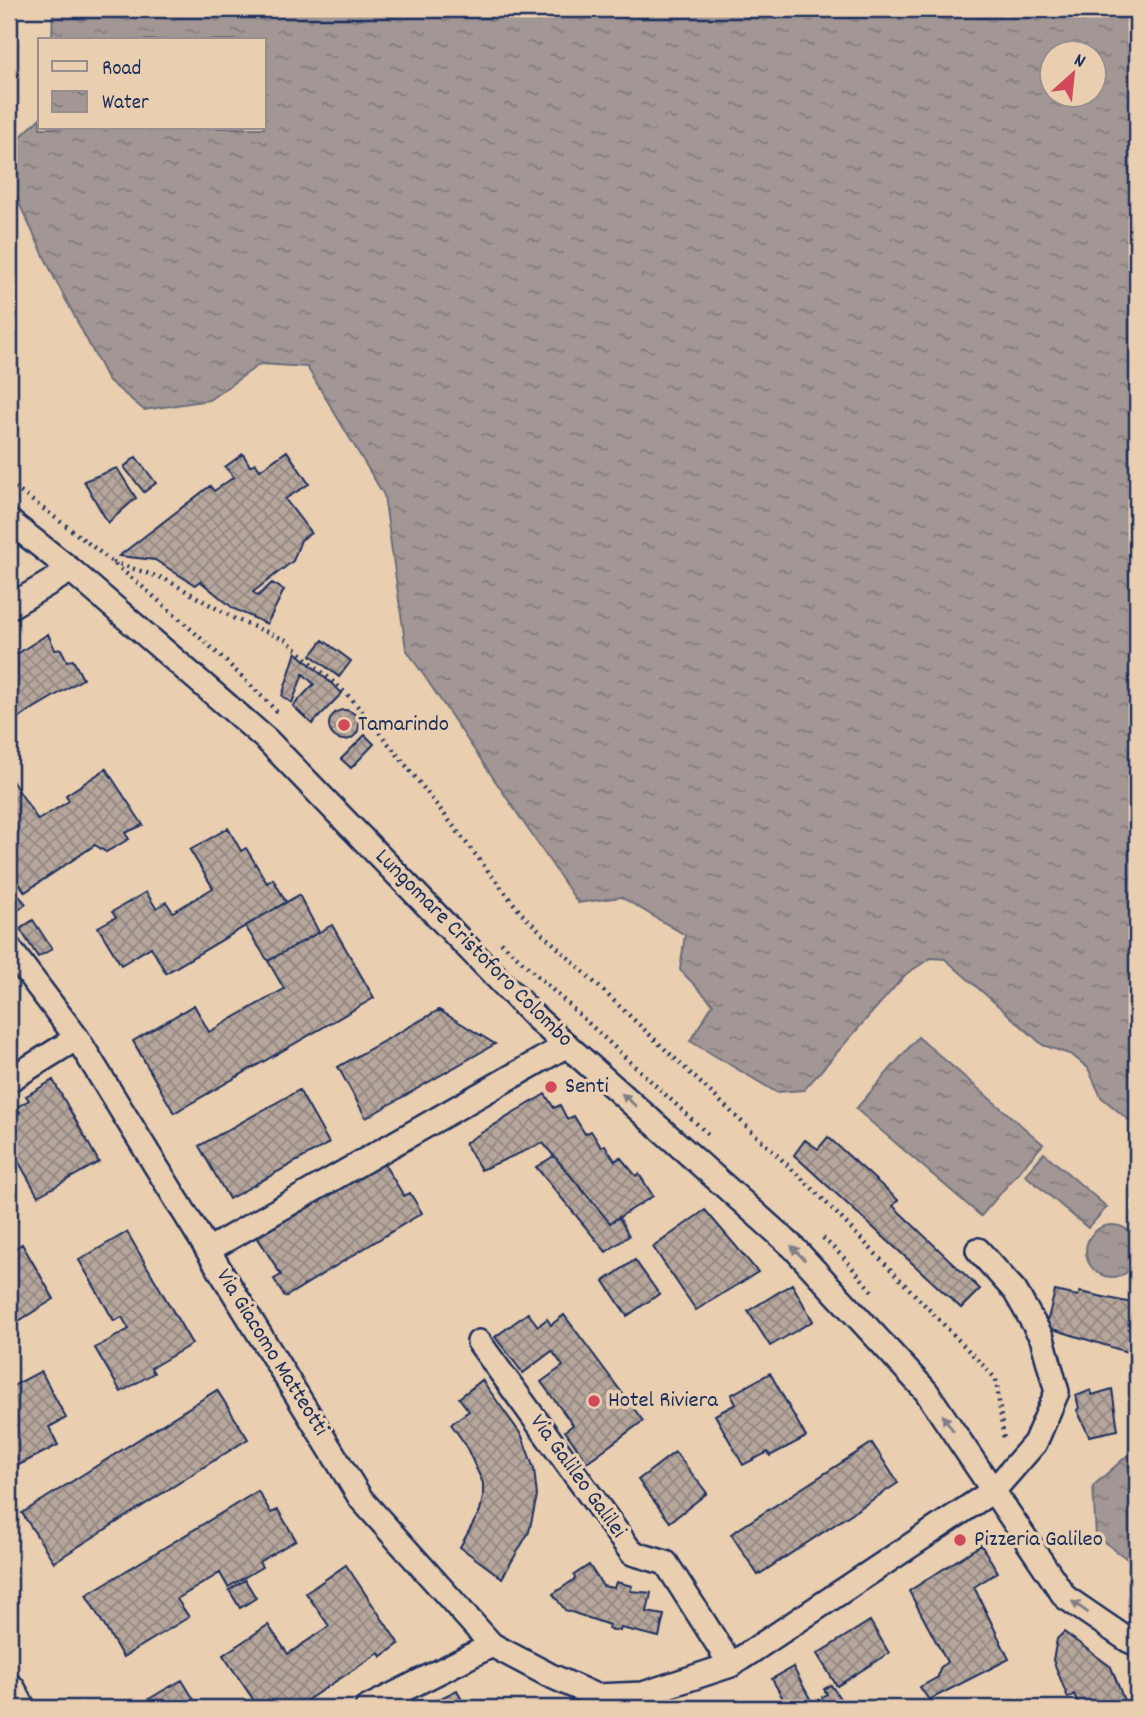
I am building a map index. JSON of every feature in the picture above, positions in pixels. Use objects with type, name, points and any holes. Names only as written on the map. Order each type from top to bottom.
[{"type":"main road","points":[[9,1691],[18,1708]]},
{"type":"street","name":"Lungomare Cristoforo Colombo","points":[[9,521],[71,570],[267,740],[535,1017],[793,1247],[926,1391],[1001,1481],[1065,1597],[1137,1644]]},
{"type":"street","points":[[9,607],[71,570]]},
{"type":"street","name":"Via Giacomo Matteotti","points":[[9,948],[78,1038],[361,1499],[492,1645],[594,1702]]},
{"type":"street","points":[[9,1080],[78,1038]]},
{"type":"street","points":[[208,1250],[567,1045]]},
{"type":"street","points":[[594,1702],[643,1694],[731,1665],[1001,1481],[1035,1443],[1057,1392],[1042,1338],[1015,1291],[978,1250]]},
{"type":"street","name":"Via Galileo Galilei","points":[[479,1342],[632,1553],[666,1563],[731,1665]]},
{"type":"street","points":[[367,1708],[492,1645]]},
{"type":"path","points":[[111,562],[164,579],[235,619],[286,640],[350,697],[521,913],[816,1192],[996,1379],[1001,1481]]},
{"type":"water","points":[[53,9],[1137,9],[1137,1127],[1101,1097],[1088,1068],[1072,1055],[1043,1045],[945,959],[931,958],[906,974],[804,1090],[776,1092],[690,1041],[713,1004],[680,970],[685,935],[621,897],[578,903],[406,649],[384,495],[307,367],[260,364],[209,400],[144,410],[108,380],[55,279],[9,182],[9,148],[38,120],[38,130],[266,130],[266,38],[52,38]]},
{"type":"water","points":[[918,1037],[1043,1144],[981,1216],[856,1109]]},
{"type":"water","points":[[1044,1153],[1107,1207],[1088,1228],[1025,1175]]},
{"type":"water","points":[[1112,1225],[1131,1232],[1138,1251],[1131,1270],[1112,1277],[1093,1270],[1086,1251],[1093,1232]]},
{"type":"water","points":[[1137,1447],[1137,1566],[1096,1536],[1093,1486]]},
{"type":"building","points":[[287,451],[309,484],[285,499],[311,533],[301,540],[293,561],[253,592],[258,596],[272,583],[284,590],[267,624],[234,609],[200,581],[195,585],[155,560],[119,556],[210,486],[214,491],[234,477],[225,467],[243,454],[250,466],[255,463],[260,470]]},
{"type":"building","points":[[136,457],[156,483],[144,492],[124,467]]},
{"type":"building","points":[[117,468],[136,498],[108,523],[84,481]]},
{"type":"building","points":[[48,634],[55,650],[61,649],[67,661],[73,660],[83,679],[9,723],[9,659]]},
{"type":"building","points":[[323,640],[351,661],[339,677],[311,655]]},
{"type":"building","points":[[296,652],[342,693],[312,724],[293,706],[314,684],[303,674],[292,703],[282,696]]},
{"type":"building","name":"Tamarindo","points":[[344,710],[355,714],[359,725],[355,736],[344,740],[333,736],[329,725],[333,714]]},
{"type":"building","points":[[365,735],[374,744],[351,768],[341,759]]},
{"type":"building","points":[[106,769],[143,825],[125,833],[129,839],[106,852],[95,845],[25,892],[9,868],[9,776],[38,820],[69,801],[66,795]]},
{"type":"building","points":[[228,828],[241,851],[246,848],[267,883],[273,879],[286,902],[166,973],[151,947],[121,965],[98,927],[116,917],[112,912],[146,892],[156,908],[166,902],[173,912],[213,888],[190,850]]},
{"type":"building","points":[[18,895],[26,904],[16,912],[9,901]]},
{"type":"building","points":[[299,895],[319,932],[268,961],[245,926]]},
{"type":"building","points":[[33,920],[52,949],[38,957],[20,929]]},
{"type":"building","points":[[332,925],[374,998],[174,1113],[133,1041],[194,1005],[209,1032],[284,989],[268,961]]},
{"type":"building","points":[[439,1010],[495,1044],[366,1118],[338,1067]]},
{"type":"building","points":[[53,1080],[99,1162],[38,1196],[9,1145],[9,1118],[20,1112],[17,1107],[29,1100],[26,1096]]},
{"type":"building","points":[[299,1090],[329,1143],[229,1199],[199,1146]]},
{"type":"building","points":[[545,1094],[554,1108],[560,1105],[567,1119],[574,1116],[585,1134],[591,1131],[601,1147],[605,1145],[615,1161],[620,1157],[636,1176],[639,1174],[653,1196],[610,1223],[543,1143],[481,1170],[465,1143]]},
{"type":"building","points":[[828,1137],[898,1200],[893,1206],[980,1289],[961,1308],[794,1155],[805,1140],[818,1149]]},
{"type":"building","points":[[554,1156],[610,1223],[619,1217],[629,1236],[606,1252],[536,1167]]},
{"type":"building","points":[[381,1159],[404,1196],[410,1193],[422,1213],[285,1297],[274,1279],[281,1275],[256,1235]]},
{"type":"building","points":[[705,1210],[758,1272],[696,1310],[653,1247]]},
{"type":"building","points":[[127,1232],[192,1344],[151,1368],[154,1373],[121,1392],[95,1348],[129,1329],[122,1317],[114,1321],[79,1260]]},
{"type":"building","points":[[22,1244],[54,1299],[9,1327],[9,1252]]},
{"type":"building","points":[[635,1260],[659,1294],[627,1316],[604,1281]]},
{"type":"building","points":[[792,1284],[813,1321],[770,1346],[748,1311]]},
{"type":"building","points":[[1055,1291],[1078,1296],[1080,1292],[1132,1303],[1132,1329],[1127,1352],[1046,1327]]},
{"type":"building","points":[[528,1313],[538,1326],[547,1319],[551,1325],[564,1315],[643,1421],[587,1462],[565,1431],[573,1425],[541,1382],[563,1366],[552,1351],[523,1373],[495,1337]]},
{"type":"building","points":[[41,1371],[66,1418],[49,1427],[58,1445],[9,1470],[9,1388]]},
{"type":"building","points":[[770,1373],[806,1437],[770,1456],[768,1452],[743,1465],[715,1415],[736,1404],[731,1395]]},
{"type":"building","points":[[482,1380],[522,1436],[534,1469],[537,1496],[529,1532],[502,1578],[460,1547],[480,1511],[483,1483],[465,1444],[451,1424],[469,1411],[459,1398]]},
{"type":"building","points":[[1112,1389],[1118,1430],[1089,1436],[1077,1410],[1079,1408],[1076,1396],[1091,1390],[1092,1395]]},
{"type":"building","points":[[217,1390],[248,1439],[54,1562],[22,1513]]},
{"type":"building","points":[[872,1443],[898,1483],[758,1575],[731,1534]]},
{"type":"building","points":[[675,1452],[707,1493],[670,1522],[638,1480]]},
{"type":"building","points":[[258,1491],[271,1513],[278,1510],[296,1540],[259,1562],[262,1567],[228,1587],[220,1573],[177,1599],[189,1617],[123,1657],[86,1595]]},
{"type":"building","points":[[981,1545],[998,1572],[974,1587],[1009,1659],[929,1700],[920,1687],[938,1677],[940,1668],[947,1662],[909,1591]]},
{"type":"building","points":[[346,1565],[399,1644],[381,1657],[379,1653],[295,1708],[259,1708],[223,1655],[268,1625],[288,1654],[329,1626],[306,1593]]},
{"type":"building","points":[[589,1565],[603,1586],[614,1588],[616,1582],[632,1586],[630,1591],[651,1593],[647,1612],[664,1615],[659,1637],[621,1628],[620,1631],[608,1629],[609,1625],[565,1610],[553,1594],[575,1579],[574,1575]]},
{"type":"building","points":[[245,1580],[256,1598],[240,1608],[229,1590]]},
{"type":"building","points":[[870,1621],[889,1653],[837,1686],[817,1654]]},
{"type":"building","points":[[1064,1632],[1111,1667],[1127,1708],[1080,1708],[1074,1694],[1068,1698],[1053,1660],[1057,1639]]},
{"type":"building","points":[[793,1667],[815,1708],[788,1708],[772,1679]]},
{"type":"building","points":[[182,1680],[199,1708],[134,1708],[164,1690]]},
{"type":"building","points":[[831,1685],[843,1703],[828,1708],[822,1697],[827,1694],[824,1689]]},
{"type":"building","points":[[457,1690],[465,1707],[471,1703],[474,1708],[421,1708]]},
{"type":"place","name":"Tamarindo","points":[[344,725]]},
{"type":"place","name":"Senti","points":[[551,1087]]},
{"type":"place","name":"Hotel Riviera","points":[[594,1401]]},
{"type":"place","name":"Pizzeria Galileo","points":[[960,1540]]}]
